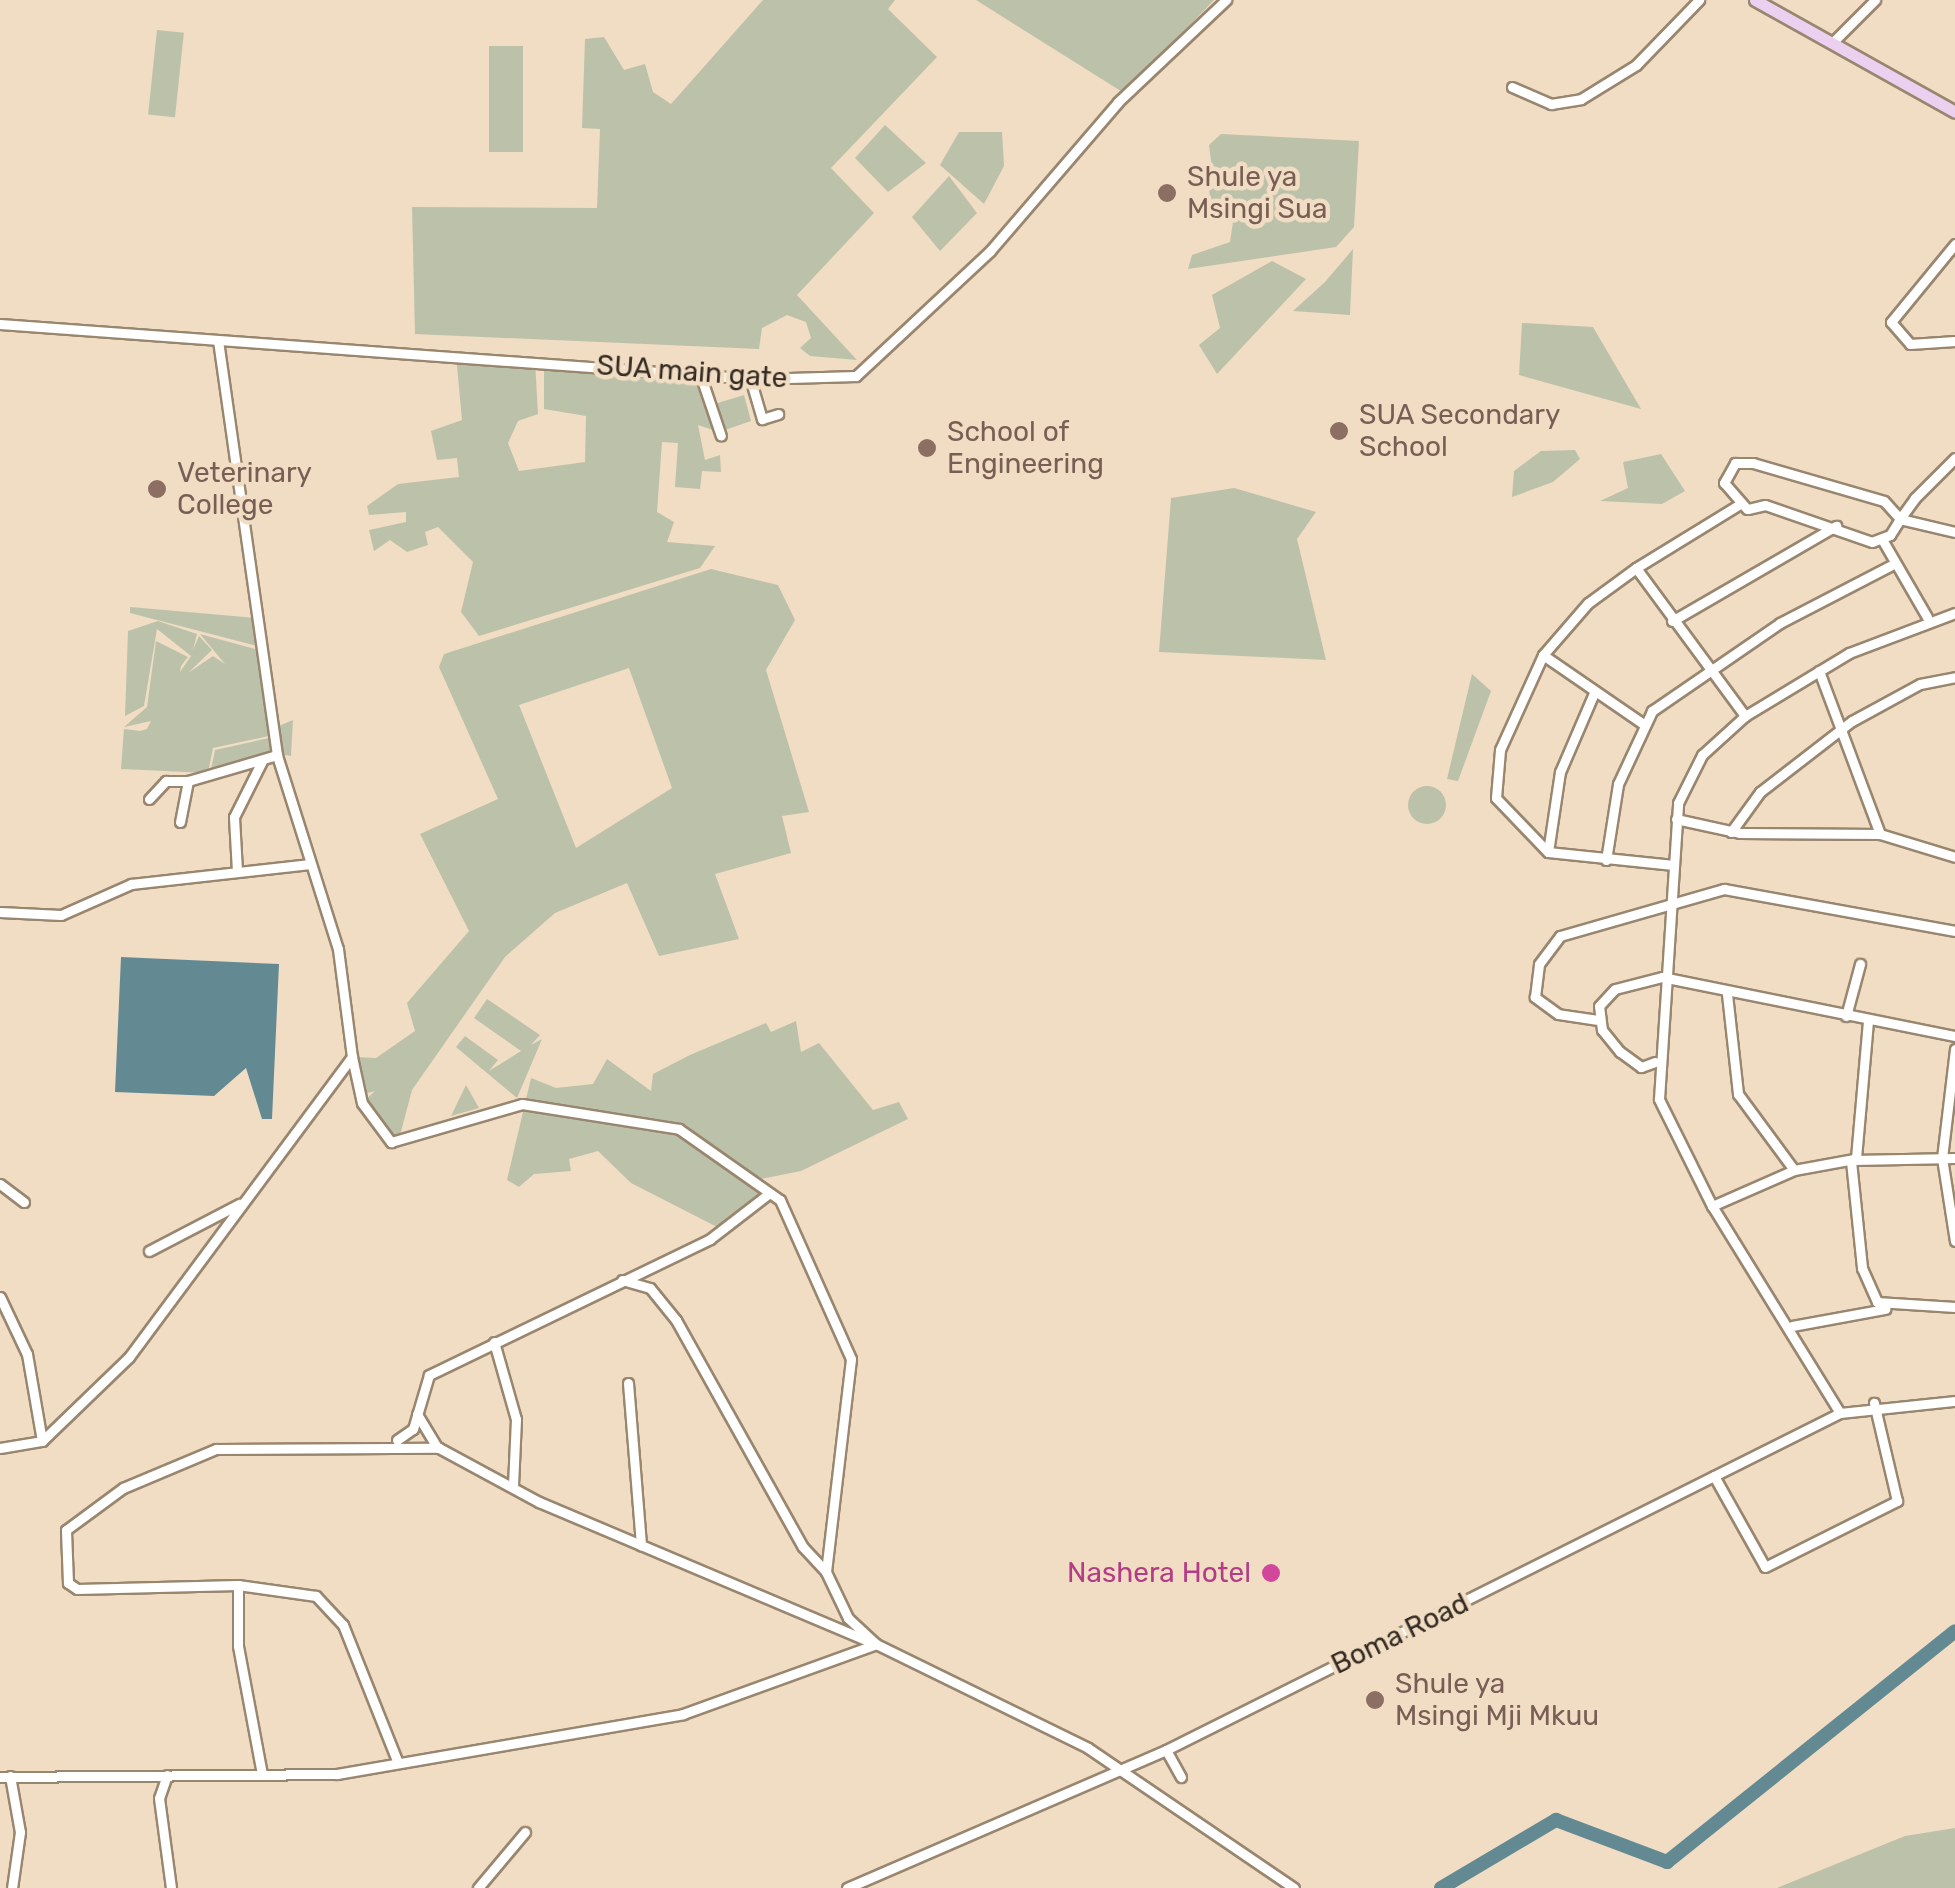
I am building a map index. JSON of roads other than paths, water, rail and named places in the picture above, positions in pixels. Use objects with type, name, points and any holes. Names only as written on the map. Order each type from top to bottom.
[{"type":"main road","points":[[1756,0],[1955,112]]},
{"type":"street","name":"SUA main gate","points":[[0,324],[218,343],[750,378],[842,379],[873,366],[1226,0]]},
{"type":"street","points":[[1512,87],[1551,104],[1581,99],[1636,65],[1699,0]]},
{"type":"street","points":[[1832,43],[1874,0]]},
{"type":"street","points":[[1955,244],[1891,322],[1910,344],[1955,341]]},
{"type":"street","points":[[218,343],[277,754],[345,980],[352,1058],[362,1103],[390,1142],[522,1104],[680,1130],[767,1195],[792,1223],[851,1359],[826,1572]]},
{"type":"street","points":[[700,374],[721,436]]},
{"type":"street","points":[[750,378],[762,418],[778,414]]},
{"type":"street","points":[[1882,541],[1955,458]]},
{"type":"street","points":[[1740,504],[1724,478],[1734,463],[1753,463],[1884,501],[1900,519],[1955,532]]},
{"type":"street","points":[[1673,865],[1548,852],[1496,798],[1500,750],[1543,655],[1588,603],[1636,568],[1740,504],[1882,541]]},
{"type":"street","points":[[1672,622],[1836,526]]},
{"type":"street","points":[[1882,541],[1890,566],[1927,617]]},
{"type":"street","points":[[1606,860],[1618,784],[1642,723],[1706,672],[1890,566]]},
{"type":"street","points":[[1636,568],[1706,672],[1744,716]]},
{"type":"street","points":[[1840,1413],[1792,1326],[1712,1206],[1663,1112],[1654,1062],[1676,818],[1702,755],[1744,716],[1819,671],[1927,617],[1955,613]]},
{"type":"street","points":[[1543,655],[1642,723]]},
{"type":"street","points":[[1819,671],[1880,834]]},
{"type":"street","points":[[1731,832],[1760,792],[1920,684],[1955,677]]},
{"type":"street","points":[[1548,852],[1560,772],[1594,693]]},
{"type":"street","points":[[149,799],[166,780],[188,780],[277,754]]},
{"type":"street","points":[[237,871],[234,817],[262,761]]},
{"type":"street","points":[[180,822],[188,780]]},
{"type":"street","points":[[1676,818],[1731,832],[1880,834],[1955,857]]},
{"type":"street","points":[[0,912],[61,914],[131,884],[308,864]]},
{"type":"street","points":[[1654,1062],[1627,1058],[1598,1020],[1540,1004],[1539,964],[1569,932],[1666,911],[1724,889],[1955,931]]},
{"type":"street","points":[[1846,1016],[1860,964]]},
{"type":"street","points":[[1598,1020],[1604,996],[1662,977],[1728,994],[1955,1036]]},
{"type":"street","points":[[1728,994],[1738,1094],[1794,1170]]},
{"type":"street","points":[[1861,1311],[1870,1290],[1854,1159],[1868,1020]]},
{"type":"street","points":[[1955,1049],[1942,1158],[1955,1241]]},
{"type":"street","points":[[0,1448],[42,1441],[129,1356],[352,1058]]},
{"type":"street","points":[[1712,1206],[1794,1170],[1854,1159],[1955,1158]]},
{"type":"street","points":[[0,1184],[24,1202]]},
{"type":"street","points":[[390,1442],[404,1439],[417,1414],[429,1375],[710,1239],[767,1195]]},
{"type":"street","points":[[148,1251],[240,1204]]},
{"type":"street","points":[[622,1280],[650,1288],[676,1320],[803,1548],[826,1572],[848,1618],[876,1644]]},
{"type":"street","points":[[1870,1290],[1886,1309]]},
{"type":"street","points":[[2,1293],[27,1354],[42,1441]]},
{"type":"street","points":[[1792,1326],[1861,1311],[1955,1307]]},
{"type":"street","points":[[494,1342],[516,1419],[513,1485]]},
{"type":"street","points":[[628,1383],[642,1545]]},
{"type":"street","name":"Boma Road","points":[[847,1888],[1166,1750],[1840,1413],[1874,1403],[1955,1401]]},
{"type":"street","points":[[1714,1476],[1765,1567],[1897,1501],[1874,1403]]},
{"type":"street","points":[[417,1414],[439,1448]]},
{"type":"street","points":[[398,1763],[336,1616],[316,1596],[238,1585],[77,1589],[68,1583],[66,1530],[122,1488],[216,1448],[390,1442],[439,1448],[642,1545],[876,1644],[1118,1768],[1294,1888]]},
{"type":"street","points":[[238,1585],[238,1646],[262,1774]]},
{"type":"street","points":[[12,1888],[20,1832],[5,1776],[262,1774],[398,1763],[683,1714],[876,1644]]},
{"type":"street","points":[[1166,1750],[1181,1778]]},
{"type":"street","points":[[166,1776],[159,1798],[171,1888]]},
{"type":"street","points":[[478,1888],[525,1832]]},
{"type":"water","points":[[121,957],[279,964],[272,1119],[262,1119],[246,1068],[214,1096],[115,1092]]},
{"type":"waterway","points":[[1441,1888],[1556,1820],[1667,1862],[1955,1631]]},
{"type":"place","name":"Shule ya Msingi Sua","points":[[1167,193]]},
{"type":"place","name":"SUA Secondary School","points":[[1339,431]]},
{"type":"place","name":"School of Engineering","points":[[927,448]]},
{"type":"place","name":"Veterinary College","points":[[157,489]]},
{"type":"place","name":"Nashera Hotel","points":[[1271,1573]]},
{"type":"place","name":"Shule ya Msingi Mji Mkuu","points":[[1375,1700]]}]
